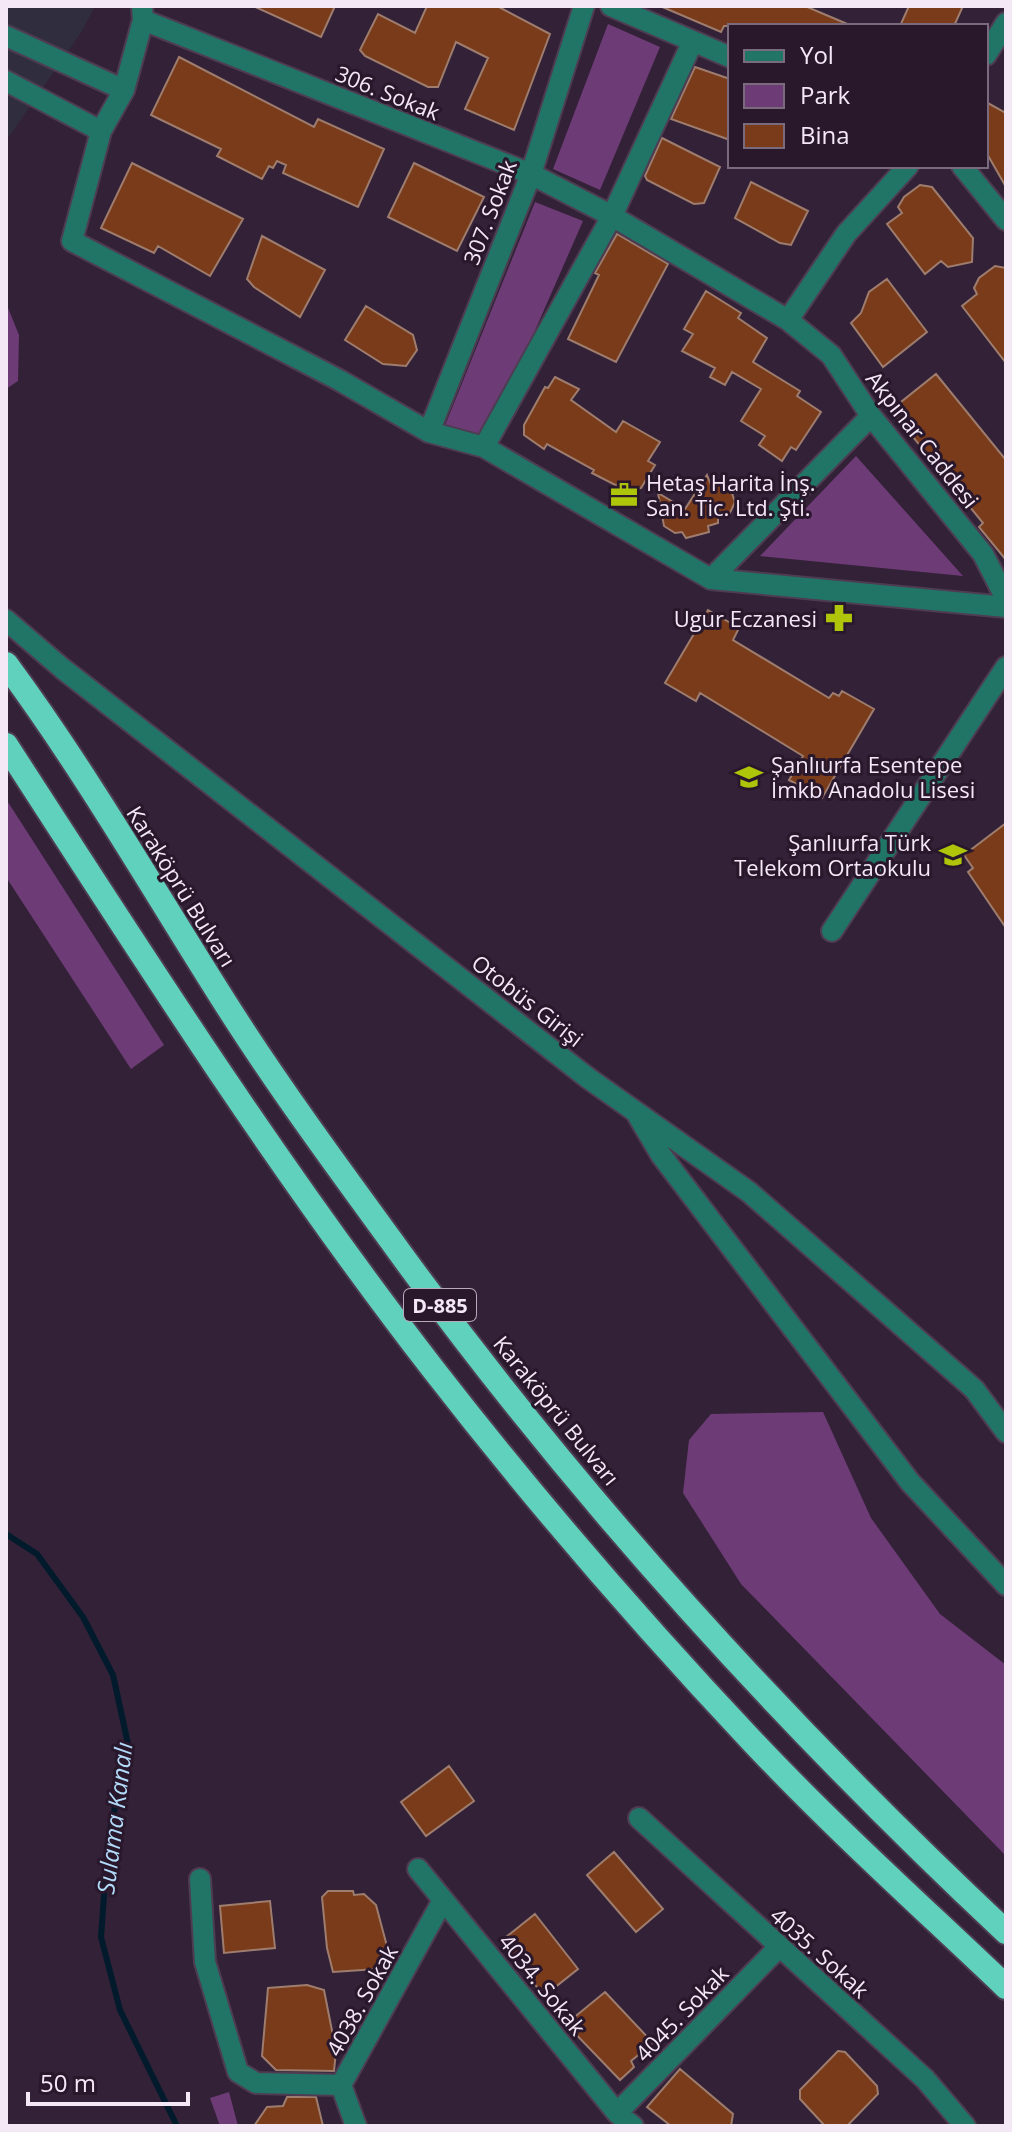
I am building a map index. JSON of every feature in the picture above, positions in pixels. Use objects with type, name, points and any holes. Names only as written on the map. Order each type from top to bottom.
[{"type":"highway","name":"Karaköprü Bulvarı","points":[[6,664],[234,1016],[391,1241],[470,1345],[590,1493],[785,1716],[1006,1932]]},
{"type":"highway","name":"D-885","points":[[6,745],[195,1039],[321,1221],[435,1371],[527,1486],[652,1631],[754,1743],[924,1908],[1006,2005]]},
{"type":"highway","name":"D-885","points":[[954,1883],[1006,1921]]},
{"type":"highway","points":[[924,1908],[1006,1987]]},
{"type":"street","points":[[161,6],[142,13],[124,90],[101,131],[72,241],[339,380],[429,432],[484,447],[711,579],[1006,607]]},
{"type":"street","name":"307. Sokak","points":[[429,432],[531,174],[584,6]]},
{"type":"street","points":[[611,6],[728,56]]},
{"type":"street","name":"306. Sokak","points":[[142,13],[531,174],[612,216],[788,320]]},
{"type":"street","points":[[988,52],[1006,23]]},
{"type":"street","points":[[6,36],[124,90]]},
{"type":"street","points":[[484,447],[612,216],[692,43]]},
{"type":"street","points":[[6,81],[101,131]]},
{"type":"street","points":[[788,320],[846,234],[906,168]]},
{"type":"street","points":[[964,168],[1006,220]]},
{"type":"street","name":"Akpınar Caddesi","points":[[788,320],[831,355],[871,416],[983,554],[1006,599]]},
{"type":"street","points":[[711,579],[871,416]]},
{"type":"street","name":"Otobüs Girişi","points":[[6,620],[63,669],[577,1069],[749,1192],[974,1389],[1006,1432]]},
{"type":"street","points":[[832,931],[1006,667]]},
{"type":"street","points":[[634,1109],[661,1155],[910,1482],[1006,1585]]},
{"type":"street","name":"4035. Sokak","points":[[639,1818],[925,2079],[965,2126]]},
{"type":"street","name":"4034. Sokak","points":[[418,1869],[625,2119]]},
{"type":"street","points":[[200,1879],[205,1962],[238,2072],[256,2083],[341,2085]]},
{"type":"street","name":"4038. Sokak","points":[[356,2126],[341,2085],[443,1900]]},
{"type":"street","name":"4045. Sokak","points":[[625,2119],[779,1947]]},
{"type":"shaded area","points":[[6,6],[95,6],[82,31],[8,138]]},
{"type":"green space","points":[[608,24],[660,47],[600,190],[553,169]]},
{"type":"green space","points":[[535,202],[583,221],[484,447],[444,428]]},
{"type":"green space","points":[[6,303],[19,335],[18,381],[6,389]]},
{"type":"green space","points":[[856,456],[963,576],[760,556]]},
{"type":"green space","points":[[6,799],[164,1045],[131,1069],[6,877]]},
{"type":"green space","points":[[823,1412],[871,1518],[940,1614],[1006,1665],[1006,1856],[741,1584],[683,1493],[689,1440],[711,1414]]},
{"type":"green space","points":[[229,2092],[238,2126],[220,2126],[210,2098]]},
{"type":"building","points":[[253,6],[335,6],[321,37]]},
{"type":"building","points":[[427,6],[497,6],[550,34],[514,130],[465,109],[488,58],[456,42],[438,87],[428,87],[365,56],[360,50],[378,14],[415,33]]},
{"type":"building","points":[[660,6],[805,6],[847,24],[728,24],[721,32]]},
{"type":"building","points":[[909,6],[963,6],[955,24],[901,24]]},
{"type":"building","points":[[179,57],[314,127],[318,119],[384,149],[358,207],[283,173],[286,165],[277,161],[273,168],[269,166],[262,179],[217,156],[221,149],[151,115]]},
{"type":"building","points":[[695,67],[728,78],[728,139],[671,119]]},
{"type":"building","points":[[988,103],[1006,113],[1006,187],[988,156]]},
{"type":"building","points":[[662,138],[720,167],[704,203],[694,204],[647,180],[645,176]]},
{"type":"building","points":[[132,163],[243,219],[210,276],[158,246],[154,253],[101,228]]},
{"type":"building","points":[[414,163],[484,197],[457,251],[388,217]]},
{"type":"building","points":[[751,182],[808,211],[791,245],[780,243],[735,218]]},
{"type":"building","points":[[920,185],[932,187],[973,238],[972,262],[948,267],[941,261],[925,274],[887,224],[902,213],[898,207],[904,197]]},
{"type":"building","points":[[617,234],[668,264],[616,362],[568,339],[599,275],[595,273]]},
{"type":"building","points":[[262,236],[325,270],[300,317],[254,287],[247,279]]},
{"type":"building","points":[[995,266],[1006,268],[1006,363],[962,306],[977,294],[974,288],[979,278]]},
{"type":"building","points":[[887,279],[927,332],[883,367],[851,323],[861,313],[869,292]]},
{"type":"building","points":[[706,291],[741,313],[738,318],[767,338],[753,362],[800,391],[797,396],[821,412],[796,450],[791,447],[782,461],[759,445],[765,436],[741,421],[761,389],[732,372],[725,385],[710,377],[715,368],[682,351],[693,334],[684,329]]},
{"type":"building","points":[[366,306],[413,335],[417,350],[406,366],[383,364],[345,340]]},
{"type":"building","points":[[936,374],[1006,460],[1006,560],[979,527],[983,523],[891,410]]},
{"type":"building","points":[[555,377],[579,389],[571,400],[616,432],[623,421],[660,442],[648,461],[655,465],[641,488],[625,490],[547,444],[544,449],[524,435],[524,425],[545,387],[548,388]]},
{"type":"building","points":[[707,475],[711,485],[727,479],[735,502],[729,515],[718,518],[718,523],[708,526],[709,532],[686,538],[682,532],[675,533],[664,526],[658,493],[685,509]]},
{"type":"building","points":[[708,610],[739,628],[733,640],[829,698],[833,693],[839,696],[842,691],[874,709],[822,798],[789,780],[803,756],[700,693],[696,701],[665,683]]},
{"type":"building","points":[[1006,823],[1006,928],[968,872],[973,868],[964,855]]},
{"type":"building","points":[[449,1766],[474,1801],[426,1836],[401,1802]]},
{"type":"building","points":[[614,1852],[663,1909],[636,1932],[587,1875]]},
{"type":"building","points":[[328,1891],[364,1894],[376,1905],[388,1950],[377,1969],[333,1972],[327,1948],[322,1897]]},
{"type":"building","points":[[270,1901],[275,1948],[224,1953],[220,1906]]},
{"type":"building","points":[[535,1914],[578,1969],[544,1996],[501,1941]]},
{"type":"building","points":[[307,1985],[324,1990],[336,2051],[334,2071],[276,2070],[262,2056],[268,1988]]},
{"type":"building","points":[[605,1992],[653,2043],[631,2061],[634,2067],[620,2080],[566,2024]]},
{"type":"building","points":[[838,2051],[845,2052],[877,2086],[878,2094],[847,2126],[825,2126],[800,2099],[800,2090]]},
{"type":"building","points":[[680,2069],[733,2114],[731,2126],[671,2126],[647,2107]]},
{"type":"building","points":[[287,2097],[316,2097],[323,2126],[254,2126],[267,2107],[283,2106]]},
{"type":"waterway","name":"Sulama Kanalı","points":[[6,1534],[37,1554],[83,1617],[113,1675],[128,1744],[108,1841],[101,1937],[120,2010],[177,2126]]},
{"type":"place","name":"Hetaş Harita İnş. San. Tic. Ltd. Şti.","points":[[624,495]]},
{"type":"place","name":"Ugur Eczanesi","points":[[839,618]]},
{"type":"place","name":"Şanlıurfa Esentepe İmkb Anadolu Lisesi","points":[[749,777]]},
{"type":"place","name":"Şanlıurfa Türk Telekom Ortaokulu","points":[[953,855]]}]
